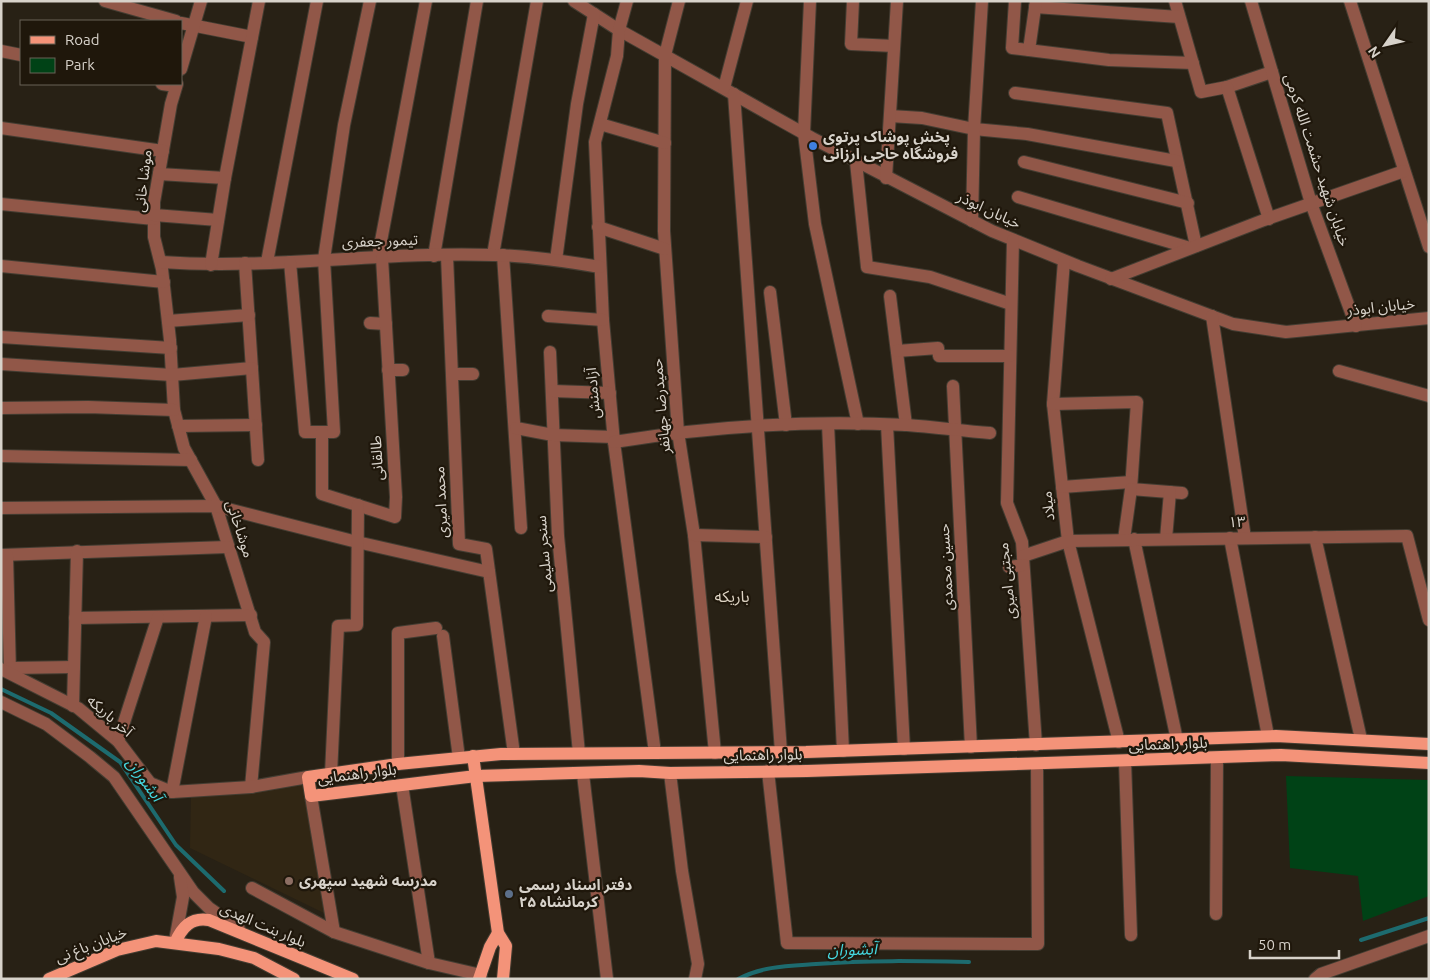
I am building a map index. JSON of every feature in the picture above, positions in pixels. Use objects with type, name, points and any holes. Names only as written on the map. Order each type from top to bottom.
[{"type":"main road","name":"بلوار راهنمایی","points":[[1429,744],[1361,739],[1268,736],[843,751],[514,754],[473,756],[398,764],[308,777],[311,796],[476,776],[639,771],[670,773],[768,771],[1125,762],[1281,755],[1429,763]]},
{"type":"main road","points":[[473,756],[498,933],[506,946],[503,979]]},
{"type":"main road","name":"بلوار بنت الهدی","points":[[175,943],[184,927],[198,919],[215,922],[249,935],[326,974],[353,979]]},
{"type":"main road","points":[[480,977],[490,947],[498,933]]},
{"type":"main road","name":"خیابان باغ نی","points":[[50,979],[132,945],[156,941],[175,943]]},
{"type":"main road","points":[[175,943],[219,948],[254,958],[294,979]]},
{"type":"street","points":[[104,1],[172,20]]},
{"type":"street","points":[[182,66],[201,1]]},
{"type":"street","points":[[211,265],[225,178],[259,1]]},
{"type":"street","points":[[267,262],[317,1]]},
{"type":"street","points":[[290,262],[305,432],[328,432],[324,259],[344,125],[370,1]]},
{"type":"street","name":"طالقانی","points":[[328,432],[322,494],[395,518],[386,324],[380,257],[426,1]]},
{"type":"street","name":"محمد امیری","points":[[477,1],[440,256],[452,374],[459,544],[486,549],[514,754]]},
{"type":"street","name":"سنجر سلیمی","points":[[521,528],[516,428],[498,255],[537,1]]},
{"type":"street","name":"خیابان ابوذر","points":[[574,1],[620,30],[886,178],[1013,240],[1111,279],[1233,324],[1286,332],[1429,318]]},
{"type":"street","name":"آزادمنش","points":[[627,1],[620,30],[617,56],[595,142],[598,227],[603,320],[614,439],[655,753]]},
{"type":"street","name":"حمیدرضا جهانفر","points":[[679,1],[665,55],[665,249],[678,432],[694,535],[715,752]]},
{"type":"street","points":[[747,1],[729,91],[758,425],[781,752]]},
{"type":"street","points":[[810,1],[804,133],[815,224],[858,424]]},
{"type":"street","points":[[853,1],[851,44],[894,46]]},
{"type":"street","points":[[886,178],[897,1]]},
{"type":"street","points":[[972,221],[974,129],[982,1]]},
{"type":"street","points":[[1015,1],[1012,48],[1109,60],[1193,63]]},
{"type":"street","points":[[1175,1],[1201,92],[1227,87],[1272,72]]},
{"type":"street","name":"خیابان شهید حشمت الله کرمی","points":[[1252,1],[1311,203],[1356,326]]},
{"type":"street","points":[[1350,1],[1429,247]]},
{"type":"street","points":[[1029,50],[1035,4],[1180,17]]},
{"type":"street","points":[[556,260],[576,104],[594,14]]},
{"type":"street","points":[[182,23],[252,37]]},
{"type":"street","points":[[1,51],[20,55]]},
{"type":"street","name":"موشا خانی","points":[[164,282],[154,237],[154,217],[163,150],[176,85]]},
{"type":"street","points":[[1227,87],[1269,219]]},
{"type":"street","points":[[1015,93],[1167,113],[1176,161],[1188,203],[1193,247]]},
{"type":"street","points":[[890,116],[922,118],[974,129],[1027,134],[1176,161]]},
{"type":"street","points":[[600,124],[665,143]]},
{"type":"street","points":[[1,128],[163,150]]},
{"type":"street","points":[[856,162],[867,268],[930,278],[1011,304]]},
{"type":"street","points":[[1024,162],[1188,203]]},
{"type":"street","points":[[1111,279],[1311,203],[1404,171]]},
{"type":"street","points":[[159,174],[225,178]]},
{"type":"street","points":[[1018,197],[1193,247]]},
{"type":"street","points":[[1,204],[154,217],[218,220]]},
{"type":"street","points":[[598,227],[665,249]]},
{"type":"street","name":"مجتبی امیری","points":[[1013,240],[1007,503],[1022,542],[1036,745]]},
{"type":"street","name":"تیمور جعفری","points":[[161,262],[211,265],[380,257],[498,255],[556,260],[600,267]]},
{"type":"street","name":"میلاد","points":[[1064,261],[1053,404],[1068,541],[1120,742]]},
{"type":"street","points":[[245,264],[258,460]]},
{"type":"street","points":[[1,266],[164,282]]},
{"type":"street","name":"موشاخانی","points":[[164,282],[171,348],[174,410],[184,448],[216,506],[227,547],[251,615],[255,632],[264,642],[251,787]]},
{"type":"street","points":[[770,292],[786,424]]},
{"type":"street","points":[[890,296],[906,425]]},
{"type":"street","points":[[168,320],[249,315]]},
{"type":"street","points":[[548,316],[603,320]]},
{"type":"street","points":[[1212,316],[1245,538]]},
{"type":"street","points":[[370,323],[386,324]]},
{"type":"street","points":[[1,337],[171,348]]},
{"type":"street","points":[[897,351],[938,348],[939,356],[1010,356]]},
{"type":"street","name":"سنجر سلیمی","points":[[550,352],[558,536],[579,753]]},
{"type":"street","points":[[1,364],[172,375],[252,368]]},
{"type":"street","points":[[388,370],[403,370]]},
{"type":"street","points":[[1339,371],[1429,396]]},
{"type":"street","points":[[452,374],[473,374]]},
{"type":"street","name":"حسین محمدی","points":[[953,386],[972,747]]},
{"type":"street","points":[[553,391],[610,393]]},
{"type":"street","points":[[1053,404],[1137,402],[1129,539],[1177,740]]},
{"type":"street","points":[[1,408],[88,407],[174,410]]},
{"type":"street","points":[[516,428],[554,435],[614,439],[786,424],[906,425],[990,433]]},
{"type":"street","points":[[828,424],[843,751]]},
{"type":"street","points":[[178,426],[256,425]]},
{"type":"street","points":[[887,426],[904,749]]},
{"type":"street","points":[[1,456],[191,460]]},
{"type":"street","points":[[1062,487],[1131,485],[1176,492],[1166,539]]},
{"type":"street","points":[[1,508],[216,506],[358,542],[489,572]]},
{"type":"street","points":[[331,774],[338,626],[357,625],[358,506]]},
{"type":"street","points":[[694,535],[766,537]]},
{"type":"street","name":"۱۳","points":[[1009,567],[1068,541],[1407,536],[1429,620]]},
{"type":"street","points":[[1315,537],[1361,739]]},
{"type":"street","points":[[1230,538],[1268,736]]},
{"type":"street","points":[[74,667],[7,670],[4,555],[227,547]]},
{"type":"street","points":[[74,706],[77,551]]},
{"type":"street","points":[[75,618],[251,615]]},
{"type":"street","points":[[172,792],[206,616]]},
{"type":"street","points":[[118,741],[158,617]]},
{"type":"street","points":[[398,764],[398,633],[440,632],[459,758]]},
{"type":"street","name":"آخر باریکه","points":[[7,670],[74,706],[118,741],[150,783],[172,792],[251,787],[308,777]]},
{"type":"street","points":[[1,702],[46,724],[114,777],[197,897],[215,913],[249,935]]},
{"type":"street","points":[[1216,914],[1217,758]]},
{"type":"street","points":[[1125,762],[1131,935]]},
{"type":"street","points":[[768,771],[787,943],[1038,944],[1037,764]]},
{"type":"street","points":[[670,773],[682,871],[698,964],[696,979]]},
{"type":"street","points":[[583,774],[607,979]]},
{"type":"street","points":[[402,785],[429,963]]},
{"type":"street","points":[[311,796],[334,932]]},
{"type":"street","points":[[173,864],[181,881],[183,892],[175,943]]},
{"type":"street","points":[[252,888],[334,932],[429,963],[480,977]]},
{"type":"street","points":[[1314,979],[1321,974],[1429,936]]},
{"type":"shaded area","name":"مدرسه شهید سپهری","points":[[303,784],[326,914],[190,848],[191,797]]},
{"type":"green space","points":[[1286,776],[1429,780],[1429,896],[1363,921],[1358,876],[1290,868]]},
{"type":"waterway","name":"آبشوران","points":[[1,689],[51,713],[120,762],[176,845],[224,891]]},
{"type":"waterway","name":"آبشوران","points":[[1361,940],[1429,918]]},
{"type":"waterway","name":"آبشوران","points":[[738,979],[757,971],[796,965],[873,961],[969,962]]},
{"type":"place","name":"پخش پوشاک پرتوی فروشگاه حاجی ارزانی","points":[[813,146]]},
{"type":"place","name":"مدرسه شهید سپهری","points":[[289,881]]},
{"type":"place","name":"دفتر اسناد رسمی ۲۵ کرمانشاه","points":[[509,894]]},
{"type":"district","name":"باریکه","points":[[732,596]]}]
